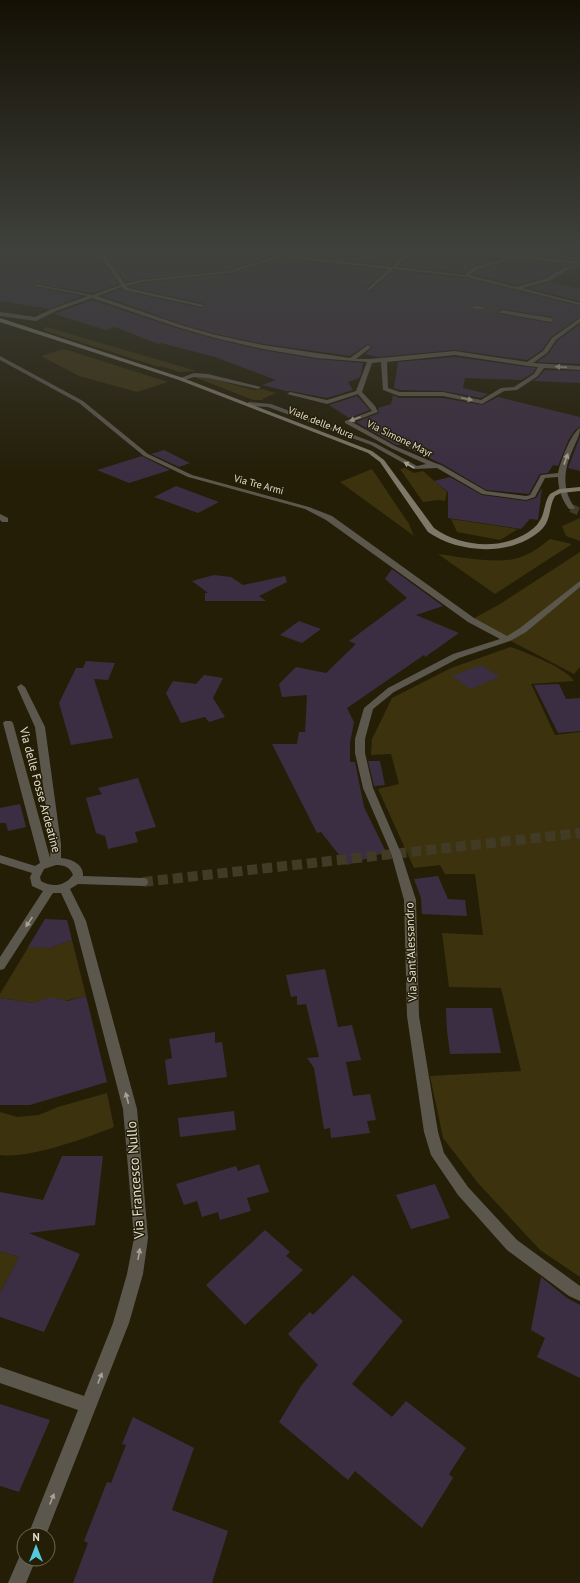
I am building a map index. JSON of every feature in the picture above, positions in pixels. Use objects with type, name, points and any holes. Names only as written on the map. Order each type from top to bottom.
[{"type":"street","name":"Viale delle Mura","points":[[18,326],[182,379],[361,448],[378,457],[431,530],[441,537],[456,542],[496,546],[505,545],[520,540],[540,526],[545,518],[550,498],[555,493],[564,490]]},
{"type":"street","points":[[179,326],[263,347],[351,360],[395,360],[455,353],[542,366],[580,368]]},
{"type":"street","points":[[528,364],[545,352],[554,339],[572,326]]},
{"type":"street","points":[[351,360],[368,347]]},
{"type":"street","name":"Via Tre Armi","points":[[0,358],[81,402],[146,455],[190,476],[307,508],[329,518],[471,620],[507,639]]},
{"type":"street","points":[[384,360],[385,389],[399,394],[443,394],[482,402],[503,389],[515,389],[536,375],[542,366]]},
{"type":"street","points":[[290,394],[327,402],[359,392],[370,361]]},
{"type":"street","points":[[182,379],[194,375],[208,376],[258,387]]},
{"type":"street","name":"Via Simone Mayr","points":[[359,392],[373,407],[375,412],[347,422],[393,447],[436,466]]},
{"type":"street","name":"Via Simone Mayr","points":[[249,404],[269,405],[373,444],[416,468],[436,466]]},
{"type":"street","points":[[571,508],[564,490],[561,475],[574,438],[580,430]]},
{"type":"street","points":[[436,466],[458,476],[484,492],[526,498],[534,496],[543,476],[561,475]]},
{"type":"street","points":[[564,490],[580,489]]},
{"type":"street","name":"Via Sant'Alessandro","points":[[580,583],[523,630],[507,639],[456,656],[391,690],[369,708],[360,739],[360,753],[368,788],[396,853],[410,900],[410,974],[413,1016],[431,1132],[438,1155],[463,1191],[512,1245],[580,1294]]},
{"type":"street","points":[[21,687],[40,727],[56,844],[50,862],[37,872],[35,877],[36,883],[40,886],[63,886],[143,882]]},
{"type":"street","name":"Via delle Fosse Ardeatine","points":[[8,723],[50,862]]},
{"type":"street","points":[[0,859],[37,872]]},
{"type":"street","name":"Via Francesco Nullo","points":[[40,1527],[121,1323],[135,1274],[141,1238],[130,1109],[80,922],[63,886],[78,875],[74,866],[63,861],[50,862]]},
{"type":"street","points":[[0,966],[63,886]]},
{"type":"street","points":[[0,1375],[89,1406]]},
{"type":"street","points":[[17,1583],[24,1567]]},
{"type":"shaded area","points":[[46,327],[197,371],[179,372],[161,366],[159,367],[43,330]]},
{"type":"shaded area","points":[[64,349],[168,382],[137,392],[79,376],[41,356]]},
{"type":"shaded area","points":[[198,375],[254,390],[262,389],[276,393],[262,399],[264,400],[253,400],[192,376]]},
{"type":"shaded area","points":[[405,468],[414,473],[423,471],[447,492],[445,501],[438,500],[423,502],[400,469]]},
{"type":"shaded area","points":[[372,469],[409,524],[414,536],[340,482]]},
{"type":"shaded area","points":[[580,518],[580,541],[566,536],[562,526]]},
{"type":"shaded area","points":[[451,519],[518,529],[500,540],[457,532]]},
{"type":"shaded area","points":[[550,539],[572,544],[495,594],[438,554],[480,560],[513,559],[529,553]]},
{"type":"shaded area","points":[[580,552],[580,667],[574,674],[471,620],[500,604]]},
{"type":"shaded area","points":[[511,647],[555,666],[570,676],[574,681],[531,684],[555,735],[580,732],[580,1277],[540,1250],[478,1183],[443,1138],[430,1076],[521,1071],[501,988],[449,987],[442,933],[483,935],[475,874],[445,874],[440,865],[414,868],[378,789],[399,784],[391,754],[371,755],[372,739],[392,698],[451,668]]},
{"type":"shaded area","points":[[72,940],[86,996],[64,1001],[57,998],[48,998],[33,1003],[0,998],[0,994],[29,946],[50,948]]},
{"type":"shaded area","points":[[107,1093],[114,1127],[89,1137],[41,1151],[26,1154],[0,1155],[0,1112],[17,1117],[39,1115],[58,1107]]},
{"type":"shaded area","points":[[0,1251],[19,1257],[0,1293]]},
{"type":"building","points":[[93,326],[171,326],[215,339],[263,350],[316,359],[363,363],[359,378],[348,382],[353,390],[327,398],[262,385],[276,380],[215,357],[161,343],[158,344],[115,327],[106,330]]},
{"type":"building","points":[[188,326],[567,326],[551,337],[542,350],[527,360],[455,350],[379,357],[365,354],[372,347],[368,344],[350,356],[263,344],[216,334]]},
{"type":"building","points":[[577,326],[580,326],[580,364],[537,362],[548,354],[557,341]]},
{"type":"building","points":[[455,357],[536,368],[533,373],[521,380],[465,378],[463,388],[488,394],[481,398],[443,391],[400,390],[394,388],[398,362]]},
{"type":"building","points":[[545,370],[580,371],[580,383],[533,381]]},
{"type":"building","points":[[393,395],[399,398],[443,398],[482,405],[498,397],[580,417],[580,427],[575,430],[568,441],[558,466],[553,465],[548,473],[540,474],[529,494],[486,490],[442,464],[401,445],[396,445],[356,422],[379,413],[378,408],[391,404]]},
{"type":"building","points":[[357,396],[370,410],[349,418],[329,405]]},
{"type":"building","points":[[580,437],[580,471],[568,468]]},
{"type":"building","points":[[164,450],[190,463],[179,467],[151,454]]},
{"type":"building","points":[[142,456],[170,470],[129,483],[97,470]]},
{"type":"building","points":[[450,477],[482,495],[526,501],[536,498],[542,488],[538,520],[530,519],[521,529],[448,518],[448,492],[434,481]]},
{"type":"building","points":[[176,486],[219,502],[198,513],[154,497]]},
{"type":"building","points":[[392,569],[443,606],[416,615],[459,633],[347,708],[354,722],[350,743],[350,762],[355,762],[364,807],[386,852],[347,865],[321,832],[317,833],[272,744],[297,744],[299,732],[305,732],[307,695],[282,697],[279,684],[296,667],[326,673],[356,644],[349,641],[407,598],[385,579]]},
{"type":"building","points":[[214,575],[231,577],[243,585],[285,576],[287,582],[259,596],[266,601],[205,601],[205,593],[208,593],[192,581]]},
{"type":"building","points":[[299,621],[321,629],[302,643],[280,635]]},
{"type":"building","points":[[86,661],[115,663],[108,680],[94,679],[113,738],[71,745],[59,703],[76,668],[83,668]]},
{"type":"building","points":[[481,665],[500,677],[470,689],[452,676]]},
{"type":"building","points":[[204,675],[223,678],[213,698],[225,717],[209,722],[205,717],[181,723],[166,693],[173,681],[196,684]]},
{"type":"building","points":[[559,684],[566,699],[580,698],[580,731],[558,733],[534,685]]},
{"type":"building","points":[[368,761],[380,761],[385,785],[374,786]]},
{"type":"building","points":[[138,778],[156,827],[135,832],[138,842],[108,849],[105,836],[96,833],[86,798],[102,794],[98,788]]},
{"type":"building","points":[[20,804],[26,827],[8,831],[6,823],[0,823],[0,808]]},
{"type":"building","points":[[438,876],[448,899],[465,900],[467,916],[422,914],[421,898],[414,879]]},
{"type":"building","points":[[45,919],[67,920],[72,940],[50,948],[28,947]]},
{"type":"building","points":[[325,969],[338,1027],[352,1025],[361,1060],[346,1062],[353,1096],[370,1094],[376,1120],[367,1121],[370,1133],[331,1138],[330,1128],[324,1129],[314,1068],[307,1058],[319,1057],[306,1004],[297,1005],[297,996],[291,997],[286,975]]},
{"type":"building","points":[[86,996],[107,1082],[30,1105],[0,1105],[0,998],[33,1003],[48,998],[57,998],[67,1001]]},
{"type":"building","points":[[446,1008],[492,1008],[501,1053],[450,1054]]},
{"type":"building","points":[[215,1032],[215,1043],[222,1042],[227,1077],[168,1085],[165,1060],[172,1058],[169,1039]]},
{"type":"building","points":[[234,1111],[236,1130],[180,1137],[178,1118]]},
{"type":"building","points":[[62,1156],[103,1156],[95,1225],[29,1233],[80,1254],[44,1332],[0,1317],[0,1293],[19,1257],[0,1251],[0,1192],[43,1200]]},
{"type":"building","points":[[259,1164],[269,1192],[247,1198],[251,1211],[220,1220],[218,1212],[202,1217],[197,1201],[184,1205],[176,1184],[236,1166],[238,1171]]},
{"type":"building","points":[[435,1184],[450,1218],[411,1229],[396,1195]]},
{"type":"building","points":[[265,1230],[290,1252],[286,1256],[303,1270],[245,1325],[206,1285]]},
{"type":"building","points":[[353,1275],[403,1321],[352,1384],[392,1417],[406,1401],[466,1448],[449,1474],[453,1478],[422,1528],[355,1471],[348,1480],[279,1422],[301,1386],[318,1365],[288,1334],[310,1312],[313,1315]]},
{"type":"building","points":[[541,1277],[567,1298],[580,1305],[580,1378],[537,1357],[545,1338],[531,1330]]},
{"type":"building","points":[[0,1404],[50,1420],[19,1492],[0,1486]]},
{"type":"building","points":[[133,1417],[194,1448],[172,1510],[228,1531],[212,1583],[73,1583],[88,1543],[84,1541],[107,1482],[111,1483],[126,1445],[122,1444]]},
{"type":"tunnel","points":[[571,508],[580,512]]},
{"type":"tunnel","points":[[143,882],[580,833]]}]
